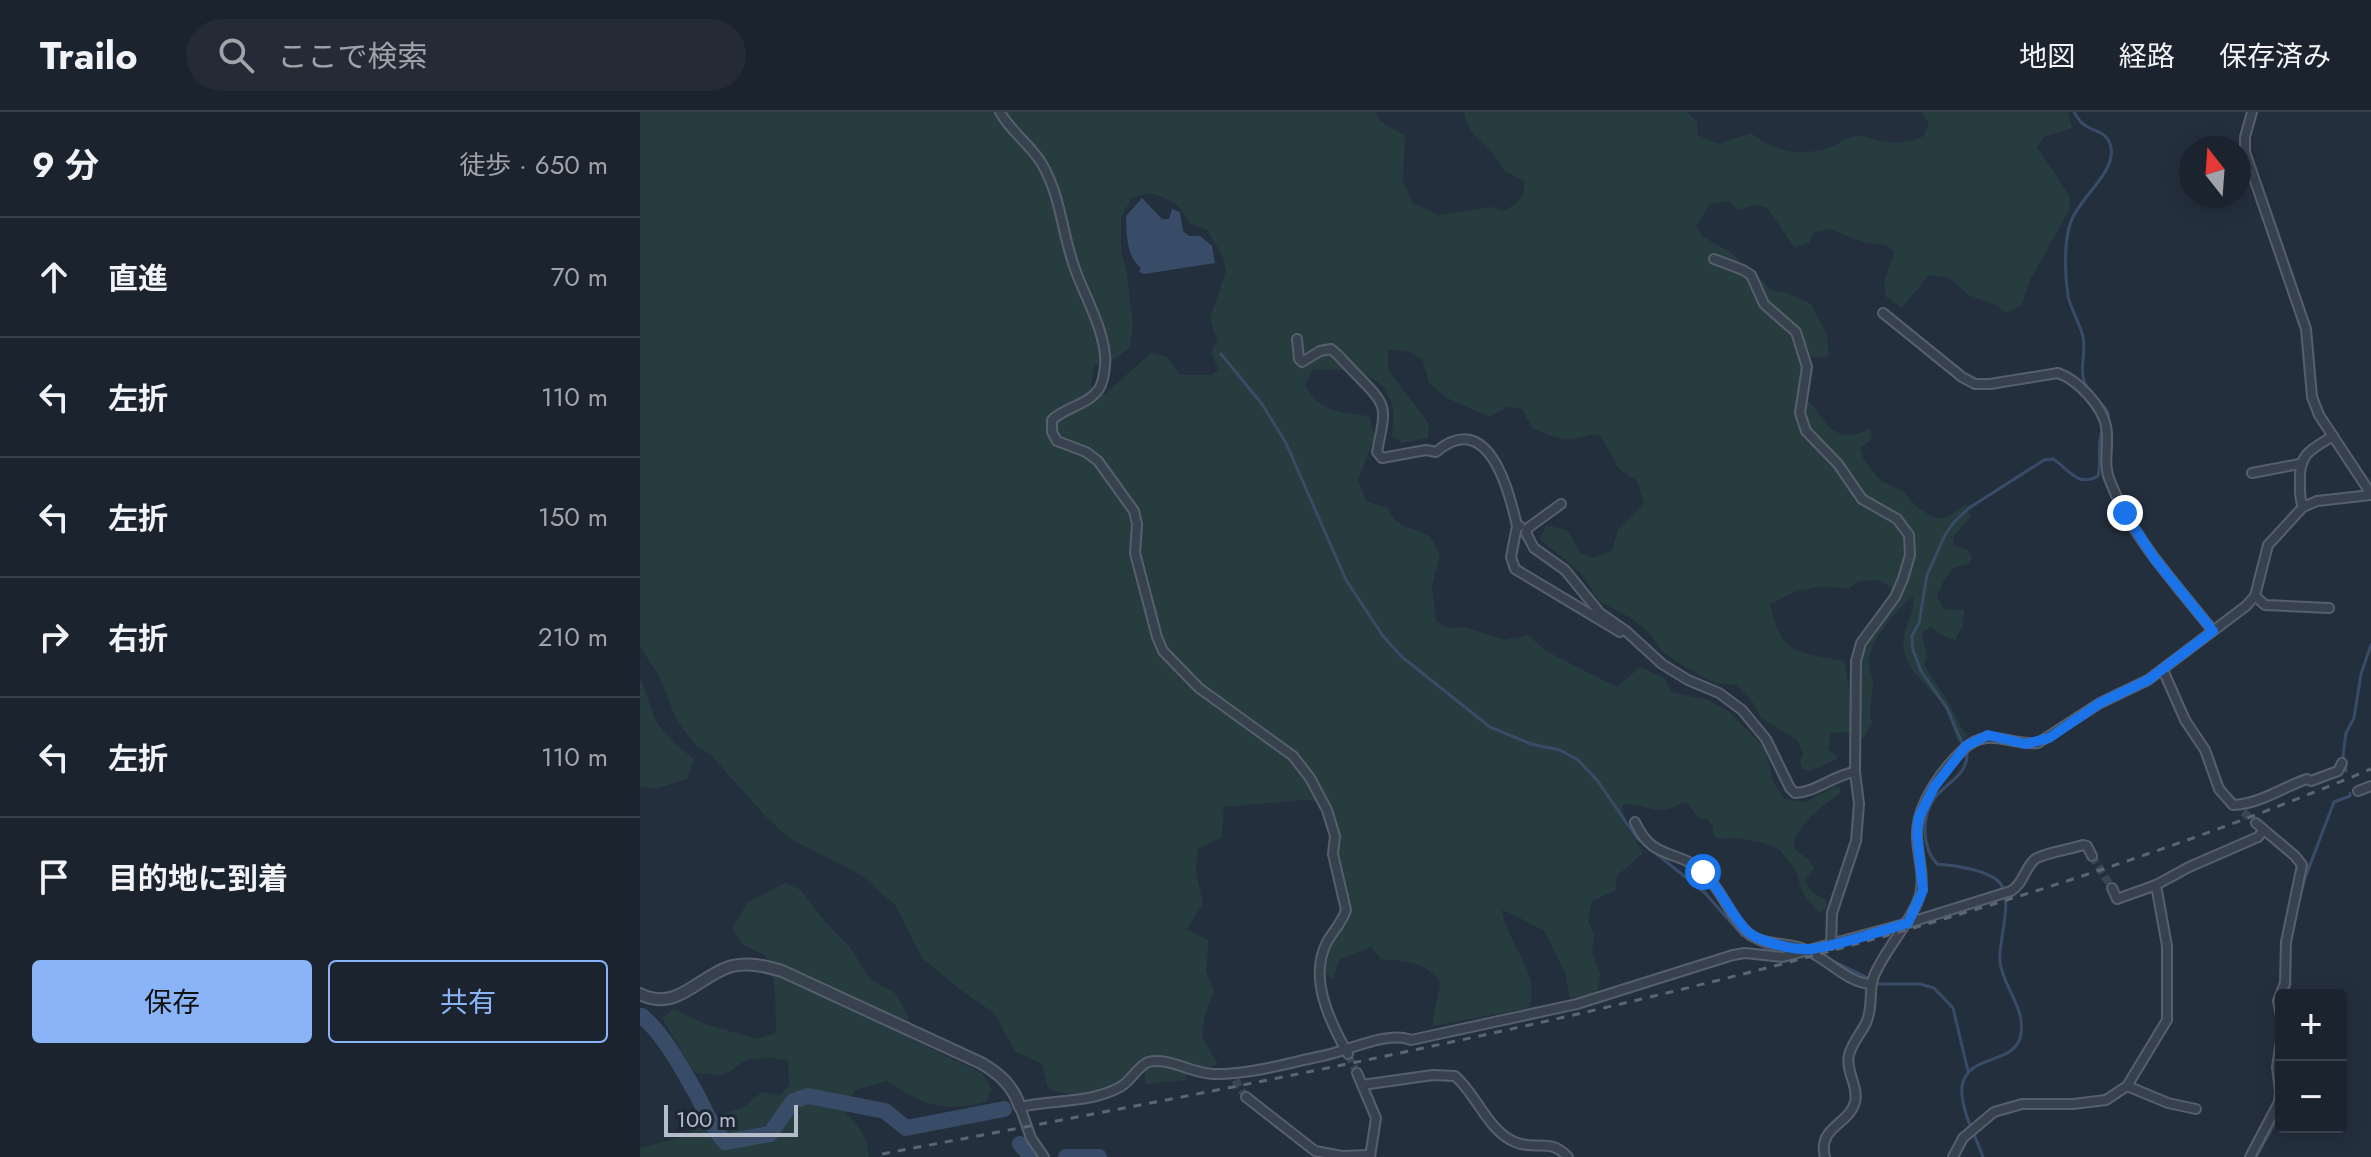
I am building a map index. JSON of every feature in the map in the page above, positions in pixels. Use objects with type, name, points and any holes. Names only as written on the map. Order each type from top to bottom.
[{"type":"street","points":[[1000,112],[1010,129],[1040,161],[1054,187],[1063,231],[1105,356],[1100,386],[1085,401],[1060,412],[1052,420],[1052,432],[1057,441],[1086,452],[1098,461],[1134,511],[1137,524],[1135,553],[1163,651],[1199,688],[1293,756],[1310,778],[1327,810],[1335,836],[1333,854],[1346,910],[1323,953],[1321,985],[1325,1007],[1347,1053]]},
{"type":"street","points":[[1825,1157],[1825,1138],[1855,1103],[1848,1057],[1872,1005],[1871,984],[1875,973],[1908,923],[1923,890],[1917,833],[1919,817],[1934,787],[1966,746],[1988,735],[2018,743],[2038,743],[2100,703],[2163,670],[2255,596],[2268,545],[2303,507],[2317,501],[2371,495],[2312,397],[2302,314],[2245,152],[2245,137],[2252,112]]},
{"type":"street","points":[[1714,259],[1751,275],[1764,304],[1796,332],[1807,367],[1800,413],[1806,431],[1838,464],[1862,499],[1897,519],[1909,535],[1910,555],[1903,579],[1895,597],[1861,643],[1856,661],[1855,772],[1859,804],[1856,841],[1832,913],[1831,945]]},
{"type":"street","points":[[1883,313],[1962,377],[1975,384],[2058,373],[2079,386],[2105,423],[2108,478],[2125,513],[2154,558],[2213,631]]},
{"type":"street","points":[[1297,339],[1302,362],[1320,351],[1331,349],[1381,400],[1384,413],[1377,452],[1382,458],[1426,450],[1436,452],[1458,440],[1469,440],[1494,456],[1503,474],[1517,526],[1511,557],[1515,569],[1579,610],[1638,642]]},
{"type":"street","points":[[2303,507],[2300,501],[2299,464],[2308,452],[2333,436]]},
{"type":"street","points":[[2252,473],[2299,464]]},
{"type":"street","points":[[1561,504],[1528,528],[1526,533],[1534,548],[1565,570],[1600,613],[1662,664],[1688,680],[1719,693],[1742,710],[1766,739],[1795,793],[1806,792],[1844,773],[1855,772]]},
{"type":"street","points":[[1517,526],[1528,528]]},
{"type":"street","points":[[2255,596],[2265,605],[2329,608]]},
{"type":"street","points":[[2163,670],[2185,720],[2205,750],[2219,789],[2233,805],[2242,808],[2292,784],[2338,771],[2342,763]]},
{"type":"street","points":[[2358,791],[2371,786]]},
{"type":"street","points":[[1635,822],[1648,843],[1659,852],[1691,862],[1716,884],[1751,935],[1768,943],[1808,950],[1856,981],[1871,984]]},
{"type":"street","points":[[2256,823],[2302,865],[2286,942],[2283,989]]},
{"type":"street","points":[[2112,888],[2117,899],[2156,885],[2258,837],[2264,830]]},
{"type":"street","points":[[1020,1107],[1085,1099],[1108,1092],[1130,1080],[1140,1066],[1158,1060],[1198,1072],[1234,1076],[1347,1053],[1399,1036],[1411,1040],[1577,1004],[1733,955],[1745,953],[1783,957],[2011,891],[2038,858],[2083,845],[2087,846],[2092,856]]},
{"type":"street","points":[[1953,1157],[1969,1133],[1994,1112],[2022,1104],[2073,1104],[2106,1100],[2127,1086],[2167,1020],[2167,946],[2156,885]]},
{"type":"street","points":[[640,994],[660,1000],[673,999],[709,976],[734,966],[764,966],[782,971],[997,1073],[1009,1084],[1031,1138],[1044,1157]]},
{"type":"street","points":[[2250,1157],[2279,1102],[2278,1061]]},
{"type":"street","points":[[1246,1097],[1315,1151],[1342,1156],[1370,1156],[1376,1118],[1357,1073]]},
{"type":"street","points":[[1362,1085],[1433,1075],[1455,1076],[1499,1132],[1513,1142],[1524,1145],[1554,1146],[1568,1157]]},
{"type":"street","points":[[2127,1086],[2168,1103],[2196,1109]]},
{"type":"green space","points":[[640,112],[1376,112],[1380,121],[1405,136],[1403,181],[1413,203],[1438,215],[1491,207],[1502,211],[1522,197],[1525,181],[1504,171],[1470,129],[1464,112],[1687,112],[1697,122],[1698,135],[1718,144],[1751,133],[1778,148],[1807,152],[1828,148],[1856,136],[1892,143],[1919,138],[1924,136],[1929,123],[1921,112],[2068,112],[2072,128],[2044,137],[2037,147],[2069,195],[2070,209],[2030,280],[2021,306],[2006,313],[1995,304],[1968,295],[1950,278],[1929,275],[1902,308],[1886,297],[1884,281],[1895,252],[1885,245],[1863,242],[1829,229],[1814,232],[1810,242],[1795,248],[1767,208],[1754,205],[1738,210],[1729,201],[1710,204],[1696,226],[1708,240],[1736,257],[1745,276],[1762,280],[1771,290],[1787,293],[1811,304],[1827,335],[1829,354],[1825,358],[1812,357],[1802,361],[1805,374],[1797,392],[1835,431],[1854,434],[1869,429],[1873,438],[1860,448],[1864,460],[1882,482],[1903,491],[1917,507],[1934,518],[1946,518],[1966,504],[1971,517],[1953,537],[1954,545],[1968,550],[1972,559],[1968,564],[1955,567],[1944,580],[1937,597],[1944,609],[1965,610],[1962,627],[1955,640],[1931,627],[1922,633],[1927,656],[1924,663],[1968,735],[1958,743],[1947,713],[1912,668],[1904,651],[1904,636],[1913,597],[1886,625],[1871,651],[1872,723],[1864,738],[1860,737],[1860,655],[1867,638],[1896,597],[1893,589],[1879,580],[1859,581],[1848,589],[1822,586],[1794,592],[1770,604],[1774,621],[1786,643],[1803,653],[1844,661],[1852,704],[1852,732],[1831,733],[1828,749],[1839,758],[1811,771],[1802,769],[1800,762],[1803,754],[1797,740],[1761,718],[1752,701],[1736,685],[1715,683],[1663,652],[1648,632],[1631,618],[1600,602],[1580,572],[1540,539],[1546,525],[1567,530],[1581,553],[1592,558],[1612,551],[1618,529],[1644,504],[1637,481],[1618,468],[1600,435],[1568,439],[1553,436],[1533,429],[1522,409],[1507,407],[1490,417],[1447,398],[1429,383],[1423,361],[1411,352],[1388,349],[1388,370],[1429,424],[1428,438],[1402,443],[1392,436],[1392,405],[1387,393],[1380,384],[1360,373],[1313,370],[1305,385],[1317,401],[1332,410],[1369,416],[1375,437],[1358,480],[1366,501],[1387,508],[1395,520],[1404,526],[1430,536],[1440,554],[1432,586],[1436,620],[1446,628],[1464,627],[1505,640],[1528,635],[1546,651],[1617,687],[1640,667],[1663,677],[1673,693],[1706,699],[1728,711],[1765,748],[1773,781],[1784,799],[1805,802],[1836,786],[1841,787],[1840,793],[1803,825],[1795,841],[1794,849],[1808,859],[1814,869],[1805,881],[1813,893],[1826,900],[1827,908],[1820,913],[1808,901],[1797,873],[1779,849],[1760,842],[1719,839],[1713,835],[1713,827],[1708,820],[1698,818],[1688,804],[1682,802],[1661,810],[1626,804],[1622,807],[1628,829],[1643,853],[1617,876],[1615,891],[1592,901],[1588,921],[1594,934],[1592,952],[1601,976],[1596,994],[1570,998],[1565,973],[1544,930],[1502,910],[1528,971],[1532,996],[1528,1008],[1433,1026],[1440,982],[1421,966],[1381,959],[1371,947],[1339,960],[1333,979],[1324,973],[1327,947],[1349,913],[1337,862],[1339,829],[1326,802],[1303,800],[1224,807],[1222,837],[1198,849],[1196,871],[1203,904],[1187,929],[1209,941],[1206,971],[1214,990],[1204,1018],[1202,1038],[1218,1064],[1204,1069],[1187,1065],[1186,1080],[1146,1084],[1144,1072],[1132,1067],[1105,1088],[1081,1093],[1058,1092],[1048,1088],[1042,1064],[1015,1051],[994,1013],[922,958],[896,906],[861,875],[789,838],[710,754],[695,745],[677,721],[659,676],[640,647]],"holes":[[[1150,193],[1169,200],[1178,206],[1189,223],[1207,230],[1222,255],[1226,271],[1210,318],[1217,341],[1211,353],[1218,369],[1211,375],[1180,375],[1167,357],[1151,353],[1105,394],[1091,386],[1094,366],[1116,358],[1130,347],[1133,325],[1121,249],[1121,217],[1132,198]]]},
{"type":"green space","points":[[640,677],[656,722],[674,743],[694,759],[687,779],[655,789],[640,786]]},
{"type":"green space","points":[[785,883],[801,890],[827,924],[850,947],[870,979],[895,993],[908,1016],[911,1039],[982,1073],[992,1089],[986,1102],[957,1107],[934,1105],[887,1081],[855,1090],[842,1109],[861,1131],[869,1157],[640,1157],[640,1148],[682,1137],[711,1116],[741,1109],[762,1092],[780,1095],[789,1085],[788,1061],[772,1058],[748,1059],[724,1075],[695,1073],[662,1018],[674,1009],[705,1024],[757,1039],[776,1033],[775,988],[766,956],[742,944],[732,928],[748,902]]},
{"type":"water","points":[[1142,198],[1162,219],[1169,219],[1172,209],[1180,212],[1183,231],[1189,236],[1200,236],[1212,246],[1215,263],[1144,274],[1139,272],[1141,268],[1132,257],[1128,245],[1126,216]]},
{"type":"waterway","points":[[2074,112],[2085,125],[2103,134],[2111,148],[2107,168],[2073,218],[2066,244],[2068,296],[2083,337],[2082,371],[2089,390]]},
{"type":"waterway","points":[[1221,354],[1262,404],[1286,443],[1346,580],[1383,636],[1402,657],[1490,727],[1531,744],[1560,750],[1578,760],[1597,780],[1637,838],[1705,893],[1742,935],[1767,949],[1791,949]]},
{"type":"waterway","points":[[2096,399],[2108,412],[2108,422]]},
{"type":"waterway","points":[[1983,1157],[1966,1114],[1962,1096],[1965,1077],[1980,1064],[2015,1047],[2022,1028],[2000,962],[2006,899],[2004,890],[1995,878],[1970,869],[1937,864],[1928,850],[1925,824],[1930,807],[1938,794],[1963,769],[1967,755],[1947,708],[1921,671],[1913,650],[1912,636],[1919,623],[1927,575],[1954,522],[1969,508],[2044,460],[2053,459],[2079,479],[2098,476],[2103,428]]},
{"type":"waterway","points":[[2346,771],[2343,756],[2346,733],[2354,718],[2361,674],[2371,645]]},
{"type":"waterway","points":[[2297,908],[2334,802],[2350,796],[2350,793]]},
{"type":"waterway","points":[[1829,959],[1880,984],[1920,984],[1934,988],[1953,1008],[1968,1071]]},
{"type":"waterway","points":[[2288,989],[2289,962]]},
{"type":"waterway","points":[[642,1016],[672,1052],[712,1125],[725,1142],[770,1134],[793,1101],[808,1096],[885,1111],[906,1128],[1004,1109]]},
{"type":"waterway","points":[[2256,1157],[2275,1123]]},
{"type":"waterway","points":[[1020,1144],[1032,1157]]},
{"type":"waterway","points":[[1066,1157],[1099,1157]]},
{"type":"tunnel","points":[[2243,812],[2256,823]]},
{"type":"tunnel","points":[[2092,856],[2112,888]]},
{"type":"tunnel","points":[[1348,1055],[1357,1073]]},
{"type":"tunnel","points":[[1235,1080],[1246,1097]]},
{"type":"railway","points":[[882,1154],[1449,1043],[1824,953],[2009,899],[2192,838],[2371,769]]},
{"type":"route","points":[[1703,872],[1716,884],[1751,935],[1768,943],[1808,950],[1908,923],[1923,890],[1917,833],[1922,807],[1966,746],[1988,735],[2026,744],[2049,738],[2100,703],[2148,680],[2213,631],[2154,558],[2125,513]]}]
